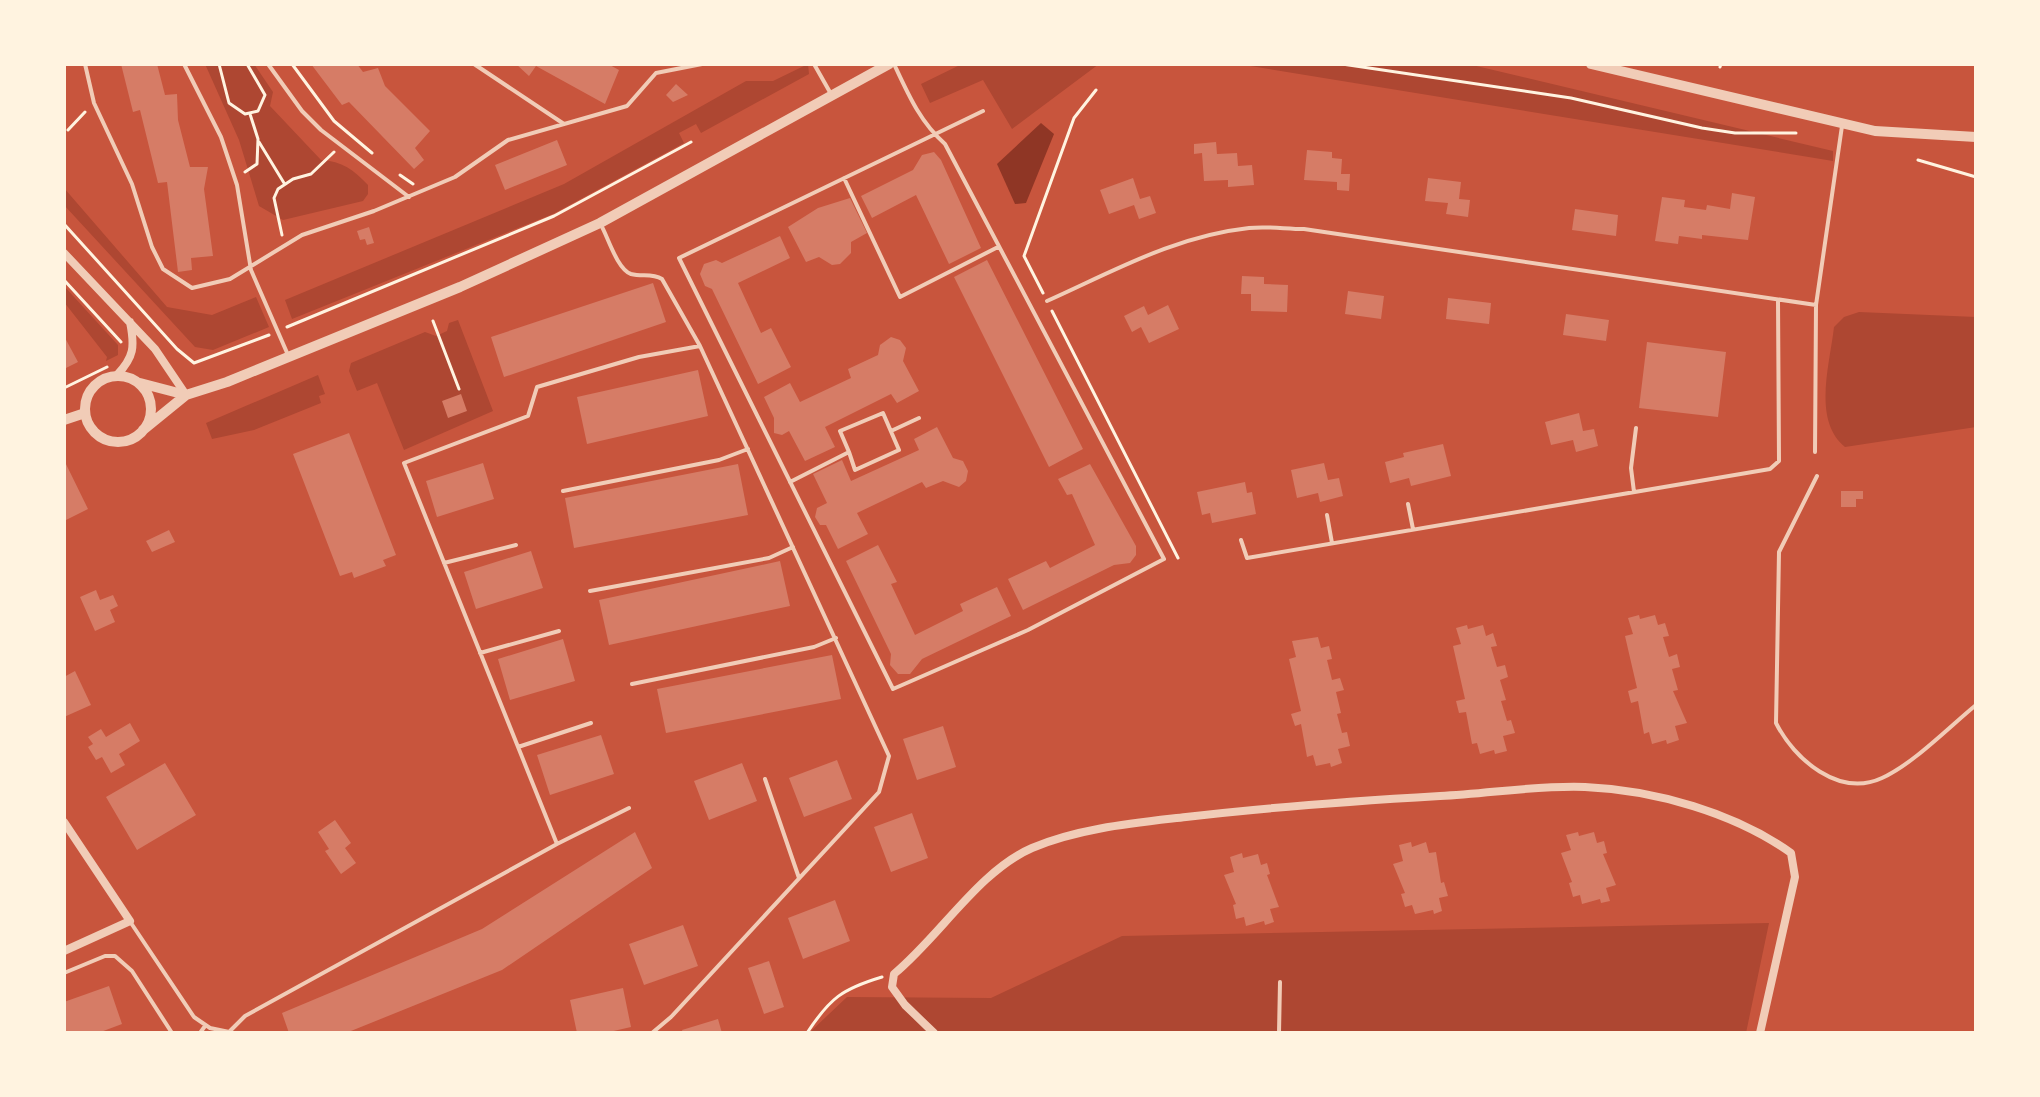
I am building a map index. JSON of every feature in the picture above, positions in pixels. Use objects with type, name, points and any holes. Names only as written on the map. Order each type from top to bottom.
[{"type":"street","points":[[130,322],[135,346],[130,361],[117,375],[97,383],[89,392],[85,413],[88,423],[103,438],[125,441],[186,395],[289,357],[460,287],[600,223],[892,64]]},
{"type":"street","points":[[1591,64],[1842,124],[1907,134],[1976,137]]},
{"type":"street","points":[[64,253],[165,361],[186,395]]},
{"type":"street","points":[[117,375],[186,395]]},
{"type":"street","points":[[138,382],[150,400],[149,421],[143,430]]},
{"type":"street","points":[[64,420],[85,413]]},
{"type":"street","points":[[934,1033],[905,1005],[892,987],[894,974],[933,939],[1002,865],[1031,848],[1065,836],[1135,823],[1244,811],[1587,787],[1706,810],[1772,839],[1791,853],[1795,877],[1760,1033]]},
{"type":"street","points":[[64,822],[130,921],[64,951]]},
{"type":"lane","points":[[85,64],[94,103],[132,184],[152,247],[163,269],[192,288],[209,286],[251,270],[302,235],[455,177],[508,140],[627,106],[656,73],[702,64]]},
{"type":"lane","points":[[184,64],[212,115],[234,176],[251,270],[289,357]]},
{"type":"lane","points":[[268,64],[302,111],[409,197]]},
{"type":"lane","points":[[474,64],[564,124]]},
{"type":"lane","points":[[654,64],[656,73]]},
{"type":"lane","points":[[814,64],[832,96]]},
{"type":"lane","points":[[892,64],[918,113],[933,134],[945,144],[1164,559],[1028,630],[893,689],[679,258],[843,177],[933,134],[983,111]]},
{"type":"lane","points":[[1815,452],[1816,305],[1842,124]]},
{"type":"lane","points":[[843,177],[900,297],[998,247]]},
{"type":"lane","points":[[600,223],[623,268],[632,274],[662,279],[700,346],[889,756],[879,792],[671,1017],[652,1033]]},
{"type":"lane","points":[[1047,301],[1148,253],[1191,237],[1250,227],[1304,229],[1816,305]]},
{"type":"lane","points":[[1241,540],[1247,558],[1770,469],[1779,461],[1778,300]]},
{"type":"lane","points":[[557,844],[404,463],[528,416],[537,387],[639,357],[700,346]]},
{"type":"lane","points":[[883,413],[899,450],[855,470],[849,452],[840,431],[883,413]]},
{"type":"lane","points":[[891,431],[919,418]]},
{"type":"lane","points":[[1634,492],[1631,468],[1636,428]]},
{"type":"lane","points":[[563,491],[719,460],[748,449]]},
{"type":"lane","points":[[790,482],[849,452]]},
{"type":"lane","points":[[1817,476],[1779,552],[1776,723],[1794,753],[1818,771],[1837,780],[1861,782],[1882,778],[1976,705]]},
{"type":"lane","points":[[1408,504],[1413,529]]},
{"type":"lane","points":[[1327,515],[1332,543]]},
{"type":"lane","points":[[444,563],[516,545]]},
{"type":"lane","points":[[590,591],[769,558],[793,547]]},
{"type":"lane","points":[[480,653],[559,631]]},
{"type":"lane","points":[[632,684],[814,647],[836,638]]},
{"type":"lane","points":[[518,747],[591,723]]},
{"type":"lane","points":[[765,779],[799,878]]},
{"type":"lane","points":[[130,921],[194,1017],[205,1026],[232,1032],[245,1016],[557,844],[629,808]]},
{"type":"lane","points":[[64,973],[105,956],[115,956],[132,971],[172,1033]]},
{"type":"lane","points":[[1279,1033],[1280,982]]},
{"type":"lane","points":[[200,1033],[205,1026]]},
{"type":"path","points":[[219,64],[229,103],[240,114],[250,114],[262,107],[265,95],[247,64]]},
{"type":"path","points":[[292,64],[334,121],[380,160]]},
{"type":"path","points":[[1342,64],[1571,98],[1702,128],[1735,133],[1796,133]]},
{"type":"path","points":[[1096,90],[1074,118],[1024,256],[1178,558]]},
{"type":"path","points":[[68,130],[94,103]]},
{"type":"path","points":[[250,114],[258,139],[284,183]]},
{"type":"path","points":[[285,246],[274,198],[284,183],[311,174],[352,135]]},
{"type":"path","points":[[234,176],[257,164],[258,139]]},
{"type":"path","points":[[64,224],[177,349],[194,363],[554,216],[691,142]]},
{"type":"path","points":[[1918,160],[1976,177]]},
{"type":"path","points":[[389,168],[412,182],[419,192]]},
{"type":"path","points":[[64,280],[125,348]]},
{"type":"path","points":[[433,321],[459,389]]},
{"type":"path","points":[[64,388],[109,366]]},
{"type":"path","points":[[807,1033],[825,1006],[840,993],[894,974]]},
{"type":"shaded area","points":[[205,64],[254,64],[273,92],[270,106],[321,160],[347,167],[368,185],[368,194],[363,201],[283,220],[259,206],[239,140]]},
{"type":"shaded area","points":[[808,64],[809,74],[701,133],[696,124],[679,133],[684,143],[553,214],[292,319],[285,300],[564,184],[746,81],[773,81]]},
{"type":"shaded area","points":[[962,64],[1099,64],[1012,129],[983,80],[930,103],[921,84]]},
{"type":"shaded area","points":[[1238,64],[1468,64],[1833,151],[1833,161]]},
{"type":"shaded area","points":[[1041,123],[1054,134],[1026,203],[1015,204],[997,164]]},
{"type":"shaded area","points":[[64,188],[167,307],[212,315],[256,297],[269,327],[213,350],[195,347],[64,205]]},
{"type":"shaded area","points":[[64,286],[118,345],[118,355],[106,361],[107,357],[64,302]]},
{"type":"shaded area","points":[[1859,312],[1976,317],[1976,427],[1845,447],[1835,436],[1829,422],[1827,374],[1834,327],[1844,317]]},
{"type":"shaded area","points":[[458,320],[493,411],[404,450],[377,383],[357,391],[349,371],[351,363],[425,332],[436,336],[447,331],[449,323]]},
{"type":"shaded area","points":[[318,375],[325,394],[319,396],[321,403],[254,430],[212,439],[206,423]]},
{"type":"shaded area","points":[[1769,923],[1746,1033],[809,1033],[847,997],[991,998],[1122,936]]},
{"type":"building","points":[[121,64],[157,64],[165,95],[177,94],[178,120],[190,167],[208,167],[204,189],[213,256],[191,258],[192,270],[178,272],[167,182],[158,183],[140,110],[133,112]]},
{"type":"building","points":[[311,64],[357,64],[363,72],[378,68],[385,86],[430,131],[415,148],[424,160],[414,169],[349,102],[342,105]]},
{"type":"building","points":[[516,64],[608,64],[619,70],[605,104],[536,66],[529,76]]},
{"type":"building","points":[[676,84],[688,95],[673,102],[666,95]]},
{"type":"building","points":[[557,140],[567,165],[505,190],[495,165]]},
{"type":"building","points":[[1216,142],[1217,154],[1237,153],[1238,166],[1252,165],[1254,185],[1228,187],[1228,180],[1204,181],[1202,153],[1194,154],[1194,144]]},
{"type":"building","points":[[1307,150],[1332,152],[1332,158],[1342,159],[1341,174],[1350,174],[1349,191],[1337,190],[1337,182],[1304,180]]},
{"type":"building","points":[[934,152],[941,160],[981,248],[949,264],[916,195],[872,218],[861,196],[913,170],[922,155]]},
{"type":"building","points":[[1133,178],[1140,199],[1150,196],[1156,213],[1139,219],[1134,205],[1109,214],[1100,190]]},
{"type":"building","points":[[1428,178],[1461,182],[1459,199],[1470,200],[1468,217],[1446,214],[1448,203],[1425,201]]},
{"type":"building","points":[[1732,193],[1755,197],[1748,240],[1702,235],[1702,239],[1679,236],[1678,244],[1655,241],[1662,197],[1685,200],[1684,207],[1706,210],[1707,205],[1730,209]]},
{"type":"building","points":[[850,198],[867,233],[851,242],[851,253],[840,264],[832,265],[819,257],[806,262],[788,227],[818,208]]},
{"type":"building","points":[[1575,209],[1618,215],[1616,236],[1572,230]]},
{"type":"building","points":[[369,227],[374,243],[367,245],[365,239],[360,240],[357,231]]},
{"type":"building","points":[[780,236],[790,258],[738,283],[761,333],[771,328],[791,367],[758,384],[712,289],[705,286],[700,274],[704,264],[716,260],[722,263]]},
{"type":"building","points":[[987,260],[1083,449],[1049,467],[954,277]]},
{"type":"building","points":[[1242,276],[1264,277],[1264,284],[1288,285],[1287,312],[1251,311],[1251,294],[1241,294]]},
{"type":"building","points":[[653,283],[666,322],[504,377],[491,337]]},
{"type":"building","points":[[1348,291],[1384,296],[1381,319],[1345,314]]},
{"type":"building","points":[[1448,298],[1491,303],[1489,324],[1446,319]]},
{"type":"building","points":[[1168,305],[1179,329],[1149,343],[1141,327],[1132,332],[1124,316],[1144,306],[1148,315]]},
{"type":"building","points":[[1566,314],[1609,320],[1606,341],[1563,335]]},
{"type":"building","points":[[64,336],[78,362],[64,369]]},
{"type":"building","points":[[891,337],[900,340],[906,348],[903,361],[919,391],[897,403],[891,394],[825,427],[835,447],[805,461],[789,431],[782,435],[774,433],[774,418],[764,397],[790,383],[800,402],[851,378],[848,369],[878,355],[880,345]]},
{"type":"building","points":[[1647,342],[1726,352],[1718,417],[1639,408]]},
{"type":"building","points":[[698,370],[708,416],[587,444],[577,397]]},
{"type":"building","points":[[461,394],[467,411],[448,418],[442,401]]},
{"type":"building","points":[[1579,413],[1583,431],[1594,429],[1598,446],[1576,452],[1573,440],[1551,445],[1545,422]]},
{"type":"building","points":[[937,427],[953,458],[963,461],[968,471],[966,481],[959,487],[943,481],[926,488],[922,482],[857,513],[868,534],[838,549],[826,525],[820,525],[815,517],[817,508],[827,503],[813,474],[842,460],[851,481],[919,450],[914,439]]},
{"type":"building","points":[[349,433],[396,555],[383,560],[386,566],[354,578],[352,572],[340,576],[293,454]]},
{"type":"building","points":[[1443,444],[1451,476],[1411,486],[1409,478],[1390,483],[1385,462],[1404,457],[1403,453]]},
{"type":"building","points":[[64,460],[88,509],[64,521]]},
{"type":"building","points":[[483,463],[494,499],[437,517],[426,481]]},
{"type":"building","points":[[1324,463],[1328,480],[1339,478],[1343,496],[1320,502],[1318,493],[1297,498],[1291,470]]},
{"type":"building","points":[[738,464],[748,515],[574,548],[565,498]]},
{"type":"building","points":[[1090,464],[1136,546],[1136,555],[1130,563],[1114,565],[1023,610],[1008,579],[1046,561],[1050,568],[1095,545],[1072,494],[1067,495],[1058,479]]},
{"type":"building","points":[[1245,482],[1247,493],[1252,492],[1256,514],[1212,523],[1210,513],[1202,515],[1197,492]]},
{"type":"building","points":[[1841,491],[1863,491],[1863,499],[1856,499],[1856,507],[1841,507]]},
{"type":"building","points":[[169,530],[175,542],[152,552],[146,541]]},
{"type":"building","points":[[878,545],[897,582],[891,584],[915,635],[963,611],[960,604],[997,587],[1011,616],[922,659],[910,674],[898,674],[890,665],[891,654],[846,561]]},
{"type":"building","points":[[531,551],[543,588],[476,609],[464,572]]},
{"type":"building","points":[[780,561],[790,606],[609,645],[599,600]]},
{"type":"building","points":[[96,590],[100,600],[113,595],[118,606],[110,610],[115,622],[95,631],[80,597]]},
{"type":"building","points":[[1639,615],[1640,619],[1655,615],[1658,625],[1665,623],[1669,636],[1663,637],[1669,657],[1677,654],[1680,667],[1672,669],[1678,690],[1673,691],[1687,723],[1675,726],[1679,740],[1667,744],[1666,740],[1652,744],[1649,732],[1644,734],[1638,701],[1631,703],[1628,691],[1637,688],[1625,636],[1633,634],[1628,618]]},
{"type":"building","points":[[1467,625],[1468,629],[1483,625],[1486,636],[1493,633],[1497,646],[1491,647],[1497,667],[1505,665],[1508,677],[1500,680],[1506,700],[1501,701],[1507,721],[1511,720],[1515,733],[1503,736],[1507,751],[1495,754],[1494,750],[1480,754],[1477,743],[1472,744],[1466,712],[1459,713],[1456,701],[1465,699],[1453,646],[1461,644],[1456,628]]},
{"type":"building","points":[[1318,637],[1321,648],[1329,646],[1332,659],[1327,660],[1332,680],[1340,678],[1344,690],[1336,692],[1341,713],[1337,714],[1342,733],[1347,732],[1350,746],[1338,749],[1342,763],[1331,767],[1330,763],[1316,766],[1313,755],[1307,757],[1301,724],[1295,726],[1291,714],[1301,711],[1289,659],[1296,657],[1292,641]]},
{"type":"building","points":[[563,639],[575,681],[510,700],[498,659]]},
{"type":"building","points":[[832,655],[841,699],[666,733],[657,689]]},
{"type":"building","points":[[75,671],[91,705],[64,717],[64,677]]},
{"type":"building","points":[[130,723],[140,741],[119,754],[125,765],[111,773],[102,757],[96,760],[88,747],[93,744],[88,737],[101,729],[106,737]]},
{"type":"building","points":[[943,726],[956,767],[917,780],[903,739]]},
{"type":"building","points":[[601,735],[614,774],[550,795],[537,755]]},
{"type":"building","points":[[837,760],[852,799],[804,817],[789,778]]},
{"type":"building","points":[[165,763],[196,815],[137,850],[106,797]]},
{"type":"building","points":[[742,763],[757,801],[709,820],[694,781]]},
{"type":"building","points":[[912,813],[928,858],[891,872],[874,827]]},
{"type":"building","points":[[335,820],[351,843],[345,848],[356,863],[341,874],[325,851],[329,849],[318,832]]},
{"type":"building","points":[[635,832],[652,868],[502,970],[346,1033],[289,1033],[282,1013],[482,929]]},
{"type":"building","points":[[1578,832],[1579,836],[1594,832],[1597,843],[1604,841],[1607,853],[1603,854],[1616,885],[1606,888],[1610,901],[1601,903],[1600,899],[1582,904],[1580,895],[1573,897],[1569,883],[1572,882],[1561,853],[1571,850],[1566,835]]},
{"type":"building","points":[[1411,842],[1412,847],[1426,842],[1429,853],[1436,852],[1441,883],[1444,882],[1448,896],[1439,898],[1442,911],[1415,914],[1412,905],[1405,907],[1401,894],[1405,893],[1393,864],[1403,861],[1399,845]]},
{"type":"building","points":[[1242,853],[1243,858],[1258,854],[1261,865],[1267,863],[1270,874],[1267,875],[1279,907],[1270,909],[1274,922],[1265,925],[1264,921],[1246,926],[1244,917],[1236,919],[1233,905],[1236,904],[1224,875],[1234,872],[1230,857]]},
{"type":"building","points":[[835,900],[850,941],[803,959],[788,918]]},
{"type":"building","points":[[683,925],[698,966],[644,985],[629,944]]},
{"type":"building","points":[[769,961],[784,1007],[764,1014],[748,968]]},
{"type":"building","points":[[109,986],[122,1024],[98,1033],[64,1033],[64,1002]]},
{"type":"building","points":[[623,988],[631,1027],[605,1033],[577,1033],[570,1000]]},
{"type":"building","points":[[718,1019],[722,1033],[683,1033],[682,1030]]}]
